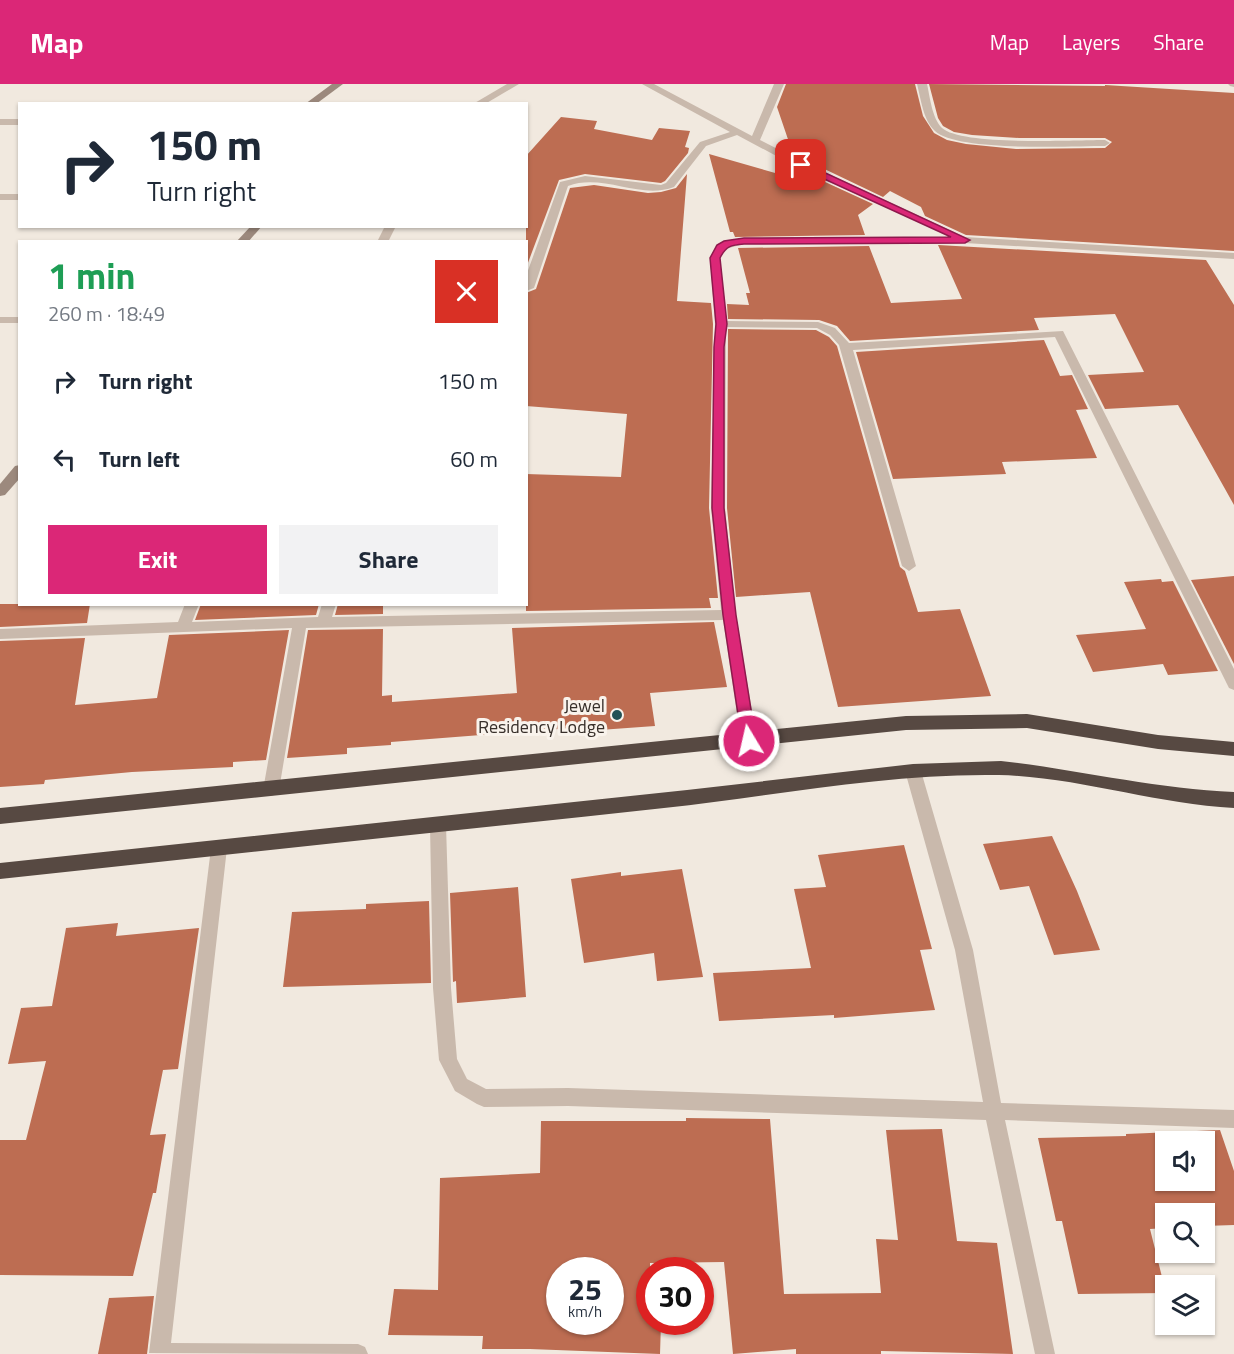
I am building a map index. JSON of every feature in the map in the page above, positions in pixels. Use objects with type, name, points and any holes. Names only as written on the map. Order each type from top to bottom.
[{"type":"highway","points":[[0,816],[749,741],[906,723],[1028,721],[1158,742],[1234,750]]},
{"type":"highway","points":[[0,871],[438,825],[913,771],[1001,768],[1062,775],[1193,798],[1234,800]]},
{"type":"street","points":[[312,102],[338,84]]},
{"type":"street","points":[[481,102],[514,84]]},
{"type":"street","points":[[647,84],[801,165],[965,240]]},
{"type":"street","points":[[755,141],[779,84]]},
{"type":"street","points":[[922,84],[935,122],[938,128],[947,135],[976,140],[1105,143]]},
{"type":"street","points":[[0,122],[18,122]]},
{"type":"street","points":[[528,288],[564,184],[576,180],[588,180],[662,188],[670,185],[703,144],[738,132]]},
{"type":"street","points":[[0,197],[18,197]]},
{"type":"street","points":[[243,240],[255,228]]},
{"type":"street","points":[[749,741],[729,615],[718,508],[719,347],[722,324],[715,258],[720,248],[728,243],[965,240],[1234,256]]},
{"type":"street","points":[[0,320],[18,320]]},
{"type":"street","points":[[722,324],[818,325],[829,328],[837,334],[846,347],[909,566]]},
{"type":"street","points":[[846,347],[1059,333],[1234,684]]},
{"type":"street","points":[[0,492],[18,471]]},
{"type":"street","points":[[183,628],[191,606]]},
{"type":"street","points":[[324,622],[328,606]]},
{"type":"street","points":[[0,634],[324,622],[729,615]]},
{"type":"street","points":[[271,790],[300,624]]},
{"type":"street","points":[[913,771],[964,950],[994,1113],[1046,1354]]},
{"type":"street","points":[[438,825],[442,988],[448,1060],[461,1085],[484,1098],[568,1097],[994,1113],[1234,1119]]},
{"type":"street","points":[[219,848],[159,1353],[358,1354]]},
{"type":"building","points":[[786,84],[915,84],[923,116],[934,133],[947,140],[966,144],[1016,149],[1105,148],[1112,142],[1105,138],[1019,138],[954,132],[943,126],[938,118],[929,84],[1105,85],[1234,93],[1234,251],[966,235],[925,216],[921,207],[890,191],[883,197],[793,154],[777,107]]},
{"type":"building","points":[[561,117],[597,121],[594,129],[652,140],[659,128],[690,131],[685,147],[689,148],[688,153],[661,183],[585,174],[559,180],[528,263],[526,228],[528,228],[528,154]]},
{"type":"building","points":[[709,154],[803,181],[799,170],[873,204],[858,215],[865,235],[735,237],[733,232],[730,232]]},
{"type":"building","points":[[687,174],[677,301],[711,303],[713,324],[709,508],[718,598],[709,598],[711,608],[526,611],[526,606],[528,606],[528,474],[621,477],[627,414],[528,406],[528,292],[536,289],[570,188],[594,185],[648,193],[676,188]]},
{"type":"building","points":[[938,245],[1206,260],[1234,305],[1234,505],[1178,405],[1105,409],[1088,375],[1144,372],[1115,314],[1034,318],[1039,330],[850,341],[837,326],[819,320],[728,319],[727,304],[749,305],[746,293],[750,293],[738,248],[869,246],[891,303],[962,299]]},
{"type":"building","points":[[728,329],[816,330],[829,337],[837,346],[900,567],[905,571],[918,612],[960,609],[991,696],[838,707],[810,592],[736,597],[727,508]]},
{"type":"building","points":[[1044,340],[1060,376],[1072,375],[1088,409],[1076,410],[1097,458],[1002,462],[1006,474],[893,479],[856,352]]},
{"type":"building","points":[[1234,576],[1234,664],[1191,580]]},
{"type":"building","points":[[1161,579],[1162,582],[1173,581],[1218,671],[1168,675],[1163,664],[1093,672],[1076,635],[1146,629],[1124,582]]},
{"type":"building","points":[[0,604],[90,606],[87,623],[0,627]]},
{"type":"building","points":[[200,606],[318,606],[316,615],[195,620]]},
{"type":"building","points":[[337,606],[383,606],[383,614],[335,615]]},
{"type":"building","points":[[714,622],[727,687],[650,693],[655,726],[572,732],[572,728],[391,742],[391,745],[347,748],[347,754],[287,758],[308,630],[383,629],[382,696],[392,695],[392,702],[517,693],[512,628]]},
{"type":"building","points":[[289,630],[266,760],[233,762],[233,767],[132,772],[45,780],[44,784],[0,787],[0,641],[85,638],[75,705],[157,698],[169,635]]},
{"type":"building","points":[[1052,836],[1100,950],[1054,955],[1029,886],[1000,890],[983,844]]},
{"type":"building","points":[[904,845],[932,949],[920,950],[935,1010],[834,1018],[834,1015],[719,1021],[713,973],[811,968],[794,889],[826,887],[818,855]]},
{"type":"building","points":[[682,869],[703,977],[657,981],[654,953],[584,963],[571,879],[621,872],[621,876]]},
{"type":"building","points":[[518,887],[526,997],[457,1003],[456,981],[453,982],[450,893]]},
{"type":"building","points":[[429,901],[431,983],[283,987],[292,912],[366,909],[366,904]]},
{"type":"building","points":[[118,923],[116,936],[199,928],[178,1069],[163,1070],[150,1135],[166,1134],[156,1193],[153,1193],[133,1276],[0,1275],[0,1140],[26,1140],[46,1061],[8,1064],[21,1008],[52,1006],[66,928]]},
{"type":"building","points":[[770,1119],[784,1294],[881,1293],[876,1239],[898,1240],[886,1130],[942,1129],[957,1241],[997,1243],[1013,1354],[881,1351],[881,1354],[796,1354],[796,1349],[733,1354],[724,1262],[714,1262],[714,1257],[636,1257],[636,1335],[661,1335],[660,1354],[482,1349],[483,1336],[388,1335],[394,1289],[438,1290],[440,1178],[540,1173],[541,1121]]},
{"type":"building","points":[[1220,1130],[1234,1171],[1234,1225],[1215,1226],[1215,1203],[1155,1203],[1155,1229],[1150,1229],[1155,1249],[1155,1263],[1158,1263],[1162,1275],[1155,1275],[1155,1293],[1078,1294],[1062,1221],[1056,1221],[1038,1138],[1126,1136],[1126,1134],[1155,1133],[1155,1191],[1215,1191],[1215,1131],[1196,1131]]},
{"type":"building","points":[[154,1296],[147,1354],[98,1354],[109,1298]]},
{"type":"place","name":"Jewel Residency Lodge","points":[[617,715]]},
{"type":"route","points":[[749,741],[729,615],[718,508],[719,347],[722,324],[715,258],[720,248],[728,243],[744,241],[965,240],[801,165]]}]
